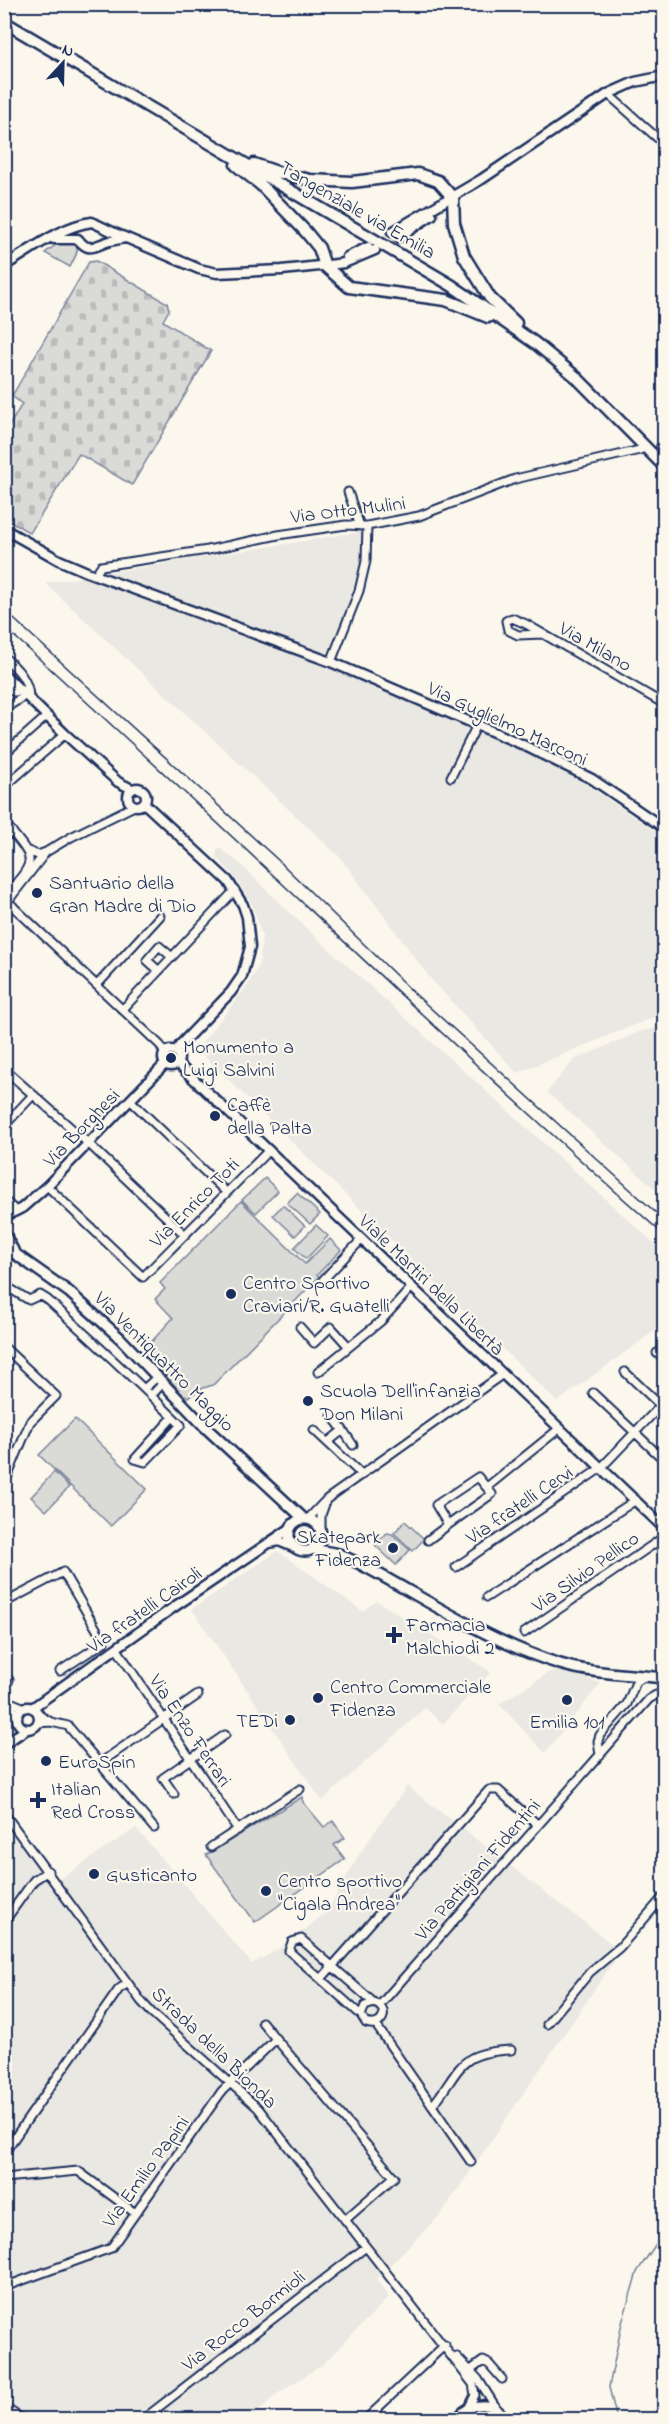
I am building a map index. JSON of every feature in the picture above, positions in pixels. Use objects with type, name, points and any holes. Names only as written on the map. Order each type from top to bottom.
[{"type":"main road","name":"Tangenziale via Emilia","points":[[4,22],[451,285],[535,343],[600,400],[664,466]]},
{"type":"main road","points":[[211,144],[267,169],[310,180],[352,182],[408,174],[423,175],[438,181],[453,198],[454,223],[464,256],[490,298],[535,343]]},
{"type":"main road","points":[[211,144],[261,185],[319,248],[327,266],[353,289],[423,295],[446,300],[479,312],[535,343]]},
{"type":"main road","name":"Via Ventiquattro Maggio","points":[[5,1225],[5,1235],[16,1254]]},
{"type":"main road","name":"Via Ventiquattro Maggio","points":[[4,1246],[69,1292],[120,1338],[283,1501],[306,1519],[316,1522],[321,1534],[339,1554]]},
{"type":"main road","name":"Via Ventiquattro Maggio","points":[[283,1501],[292,1527],[291,1542],[298,1549],[313,1549],[339,1554],[525,1652],[564,1665],[664,1678]]},
{"type":"main road","points":[[292,1527],[306,1519]]},
{"type":"main road","points":[[313,1549],[321,1534]]},
{"type":"street","points":[[395,235],[608,94],[635,82],[664,76]]},
{"type":"street","points":[[608,94],[664,144]]},
{"type":"street","points":[[4,266],[48,239],[92,222],[208,272],[327,266],[371,249]]},
{"type":"street","points":[[78,239],[84,224]]},
{"type":"street","points":[[102,244],[105,237],[104,228]]},
{"type":"street","points":[[48,239],[78,239],[90,249],[126,238]]},
{"type":"street","name":"Via Otto Mulini","points":[[95,575],[101,566],[208,550],[278,535],[346,525],[364,526],[419,516],[515,479],[640,450]]},
{"type":"street","points":[[331,662],[359,591],[366,561],[364,526],[348,492]]},
{"type":"street","name":"Via Guglielmo Marconi","points":[[4,528],[58,561],[331,662],[477,725],[592,779],[664,828]]},
{"type":"street","name":"Via Milano","points":[[543,634],[518,635],[508,630],[506,621],[512,618],[543,634],[664,704]]},
{"type":"street","points":[[4,659],[24,677],[29,690],[4,709]]},
{"type":"street","points":[[4,674],[118,782],[132,789],[144,790],[146,795],[144,803]]},
{"type":"street","points":[[4,683],[23,694]]},
{"type":"street","points":[[4,709],[13,698],[23,694]]},
{"type":"street","points":[[4,754],[46,716]]},
{"type":"street","points":[[451,777],[477,725]]},
{"type":"street","points":[[4,787],[65,734]]},
{"type":"street","points":[[132,789],[128,796],[134,806]]},
{"type":"street","points":[[28,851],[38,855],[46,852],[71,837],[144,803]]},
{"type":"street","points":[[144,803],[223,876],[235,890],[247,917],[250,947],[246,965],[231,992],[176,1052]]},
{"type":"street","points":[[4,822],[28,851],[31,860],[8,901],[4,915]]},
{"type":"street","points":[[4,838],[12,831]]},
{"type":"street","points":[[8,901],[46,852]]},
{"type":"street","points":[[123,1010],[235,890]]},
{"type":"street","points":[[8,901],[160,1045],[165,1054],[166,1063],[172,1065],[177,1063],[179,1058],[176,1052],[171,1050],[165,1054]]},
{"type":"street","points":[[97,985],[160,916]]},
{"type":"street","points":[[159,971],[147,960],[159,946],[172,957]]},
{"type":"street","name":"Via Borghesi","points":[[5,1225],[16,1211],[46,1186],[166,1063]]},
{"type":"street","name":"Viale Martiri della Libertà","points":[[177,1063],[664,1528]]},
{"type":"street","points":[[4,1069],[88,1143],[184,1234]]},
{"type":"street","points":[[4,1126],[33,1095]]},
{"type":"street","points":[[130,1101],[226,1192]]},
{"type":"street","name":"Via Enrico Toti","points":[[46,1186],[142,1277],[269,1150]]},
{"type":"street","points":[[4,1200],[16,1211]]},
{"type":"street","name":"Via Borghesi","points":[[4,1217],[16,1211]]},
{"type":"street","points":[[323,1280],[362,1239]]},
{"type":"street","points":[[4,1285],[29,1300],[40,1295],[48,1300],[152,1396],[173,1417],[181,1425],[145,1462],[135,1459],[173,1417]]},
{"type":"street","points":[[318,1372],[381,1321],[412,1287]]},
{"type":"street","points":[[300,1327],[314,1343],[331,1327],[349,1347]]},
{"type":"street","points":[[4,1347],[56,1396],[30,1422],[7,1478]]},
{"type":"street","points":[[657,1353],[664,1359]]},
{"type":"street","points":[[625,1372],[663,1404]]},
{"type":"street","points":[[306,1519],[327,1499],[503,1374]]},
{"type":"street","points":[[144,1389],[160,1380]]},
{"type":"street","points":[[152,1396],[160,1380]]},
{"type":"street","points":[[593,1393],[664,1460]]},
{"type":"street","name":"Via fratelli Cervi","points":[[456,1568],[601,1468],[663,1404]]},
{"type":"street","points":[[332,1416],[353,1444]]},
{"type":"street","points":[[487,1487],[560,1428]]},
{"type":"street","points":[[314,1430],[362,1475]]},
{"type":"street","points":[[328,1443],[343,1430]]},
{"type":"street","points":[[428,1540],[492,1494],[478,1477],[436,1505],[448,1525]]},
{"type":"street","points":[[321,1534],[321,1515],[327,1499]]},
{"type":"street","points":[[487,1597],[636,1500]]},
{"type":"street","name":"Via fratelli Cairoli","points":[[4,1743],[18,1719],[35,1714],[46,1699],[174,1606],[292,1527]]},
{"type":"street","name":"Via Silvio Pellico","points":[[524,1633],[664,1537]]},
{"type":"street","points":[[262,1547],[279,1541],[298,1549]]},
{"type":"street","points":[[4,1603],[63,1572],[104,1642],[60,1671]]},
{"type":"street","name":"Via Enzo Ferrari","points":[[117,1649],[238,1830]]},
{"type":"street","points":[[4,1672],[9,1680]]},
{"type":"street","points":[[621,1674],[628,1681],[631,1692]]},
{"type":"street","name":"Via Partigiani Fidentini","points":[[600,1755],[598,1738],[627,1704],[636,1682],[645,1676]]},
{"type":"street","points":[[100,1763],[198,1695]]},
{"type":"street","name":"Via Partigiani Fidentini","points":[[377,2004],[650,1699],[656,1695],[664,1696]]},
{"type":"street","points":[[5,1698],[51,1722],[68,1726],[154,1828]]},
{"type":"street","points":[[5,1698],[27,1729]]},
{"type":"street","points":[[4,1743],[27,1729],[33,1728],[35,1714]]},
{"type":"street","points":[[174,1794],[163,1778],[225,1735]]},
{"type":"street","points":[[211,1847],[300,1789]]},
{"type":"street","points":[[321,1979],[489,1790],[498,1790],[537,1824]]},
{"type":"street","name":"Strada della Bionda","points":[[4,1813],[151,2012],[258,2108],[430,2330],[468,2372],[478,2379],[497,2409]]},
{"type":"street","points":[[4,1922],[34,1880],[48,1871]]},
{"type":"street","points":[[547,2024],[590,1972],[620,1947],[664,1896]]},
{"type":"street","points":[[376,2025],[384,2018],[384,2011],[377,2004],[301,1939],[292,1942],[289,1951],[361,2015],[366,2023],[376,2025],[471,2162]]},
{"type":"street","points":[[4,2153],[119,1989],[128,1983]]},
{"type":"street","points":[[361,2015],[365,2006],[377,2004]]},
{"type":"street","points":[[262,2022],[393,2177],[345,2220]]},
{"type":"street","name":"Via Emilio Papini","points":[[4,2287],[107,2251],[231,2082],[276,2039]]},
{"type":"street","points":[[432,2106],[445,2090],[452,2075],[471,2057],[487,2051],[511,2050]]},
{"type":"street","points":[[4,2178],[78,2171],[135,2212]]},
{"type":"street","name":"Via Rocco Bormioli","points":[[142,2420],[366,2247]]},
{"type":"street","points":[[365,2420],[444,2346]]},
{"type":"street","points":[[468,2372],[480,2362],[485,2362],[502,2379]]},
{"type":"street","name":"Strada della Bionda","points":[[468,2372],[475,2390],[469,2407]]},
{"type":"street","points":[[456,2420],[469,2407],[483,2404],[497,2409],[506,2420]]},
{"type":"street","points":[[4,2407],[24,2420]]},
{"type":"shaded area","points":[[371,530],[335,661],[560,767],[664,837],[664,1013],[517,1073],[430,978],[340,857],[45,583]]},
{"type":"shaded area","points":[[218,847],[239,863],[310,932],[664,1252],[664,1324],[557,1402],[197,1049],[248,985],[259,965],[262,937],[252,904],[233,875],[216,856]]},
{"type":"shaded area","points":[[664,1027],[664,1197],[547,1092],[574,1060],[641,1031]]},
{"type":"shaded area","points":[[278,1551],[362,1611],[377,1601],[491,1672],[443,1724],[425,1708],[322,1801],[192,1609]]},
{"type":"shaded area","points":[[555,1669],[601,1683],[545,1753],[499,1704]]},
{"type":"shaded area","points":[[407,1786],[621,1951],[441,2214],[376,2279],[389,2297],[322,2365],[277,2394],[250,2419],[5,2419],[4,1824],[51,1885],[136,1828],[252,1964],[285,1945],[327,1912],[360,1853]]},
{"type":"green space","points":[[61,241],[76,246],[77,252],[70,267],[45,253]]},
{"type":"green space","points":[[96,261],[167,303],[169,310],[163,321],[211,351],[132,485],[79,454],[30,533],[5,518],[5,433],[22,404],[12,396],[89,262]]},
{"type":"green space","points":[[265,1178],[278,1191],[256,1213],[242,1200]]},
{"type":"green space","points":[[297,1193],[320,1214],[310,1224],[287,1203]]},
{"type":"green space","name":"Centro Sportivo Craviari/R. Guatelli","points":[[241,1201],[305,1264],[330,1239],[341,1250],[317,1275],[319,1277],[213,1385],[189,1397],[182,1394],[144,1350],[173,1318],[155,1299],[165,1289],[160,1283]]},
{"type":"green space","points":[[283,1205],[305,1226],[295,1236],[273,1215]]},
{"type":"green space","points":[[316,1225],[328,1236],[306,1259],[294,1248]]},
{"type":"green space","points":[[75,1419],[147,1489],[111,1526],[39,1455]]},
{"type":"green space","points":[[54,1472],[69,1487],[46,1511],[31,1497]]},
{"type":"green space","points":[[405,1521],[424,1539],[413,1551],[394,1533]]},
{"type":"green space","name":"Skatepark Fidenza","points":[[387,1533],[392,1534],[410,1550],[396,1565],[375,1545]]},
{"type":"green space","name":"Centro sportivo \"Cigala Andrea\"","points":[[302,1797],[303,1802],[324,1827],[333,1821],[345,1838],[334,1845],[345,1859],[255,1922],[206,1855]]},
{"type":"waterway","points":[[617,2420],[609,2387],[622,2323],[637,2272],[660,2238],[664,2225]]},
{"type":"railway","points":[[4,610],[278,860],[415,994],[664,1220]]},
{"type":"railway","points":[[4,627],[498,1085],[664,1235]]},
{"type":"place","name":"Santuario della Gran Madre di Dio","points":[[37,893]]},
{"type":"place","name":"Monumento a Luigi Salvini","points":[[171,1058]]},
{"type":"place","name":"Caffè della Palta","points":[[215,1116]]},
{"type":"place","name":"Centro Sportivo Craviari/R. Guatelli","points":[[231,1294]]},
{"type":"place","name":"Scuola Dell'infanzia Don Milani","points":[[308,1401]]},
{"type":"place","name":"Skatepark Fidenza","points":[[393,1548]]},
{"type":"place","name":"Farmacia Malchiodi 2","points":[[394,1635]]},
{"type":"place","name":"Centro Commerciale Fidenza","points":[[318,1698]]},
{"type":"place","name":"Emilia 101","points":[[567,1700]]},
{"type":"place","name":"TEDi","points":[[290,1720]]},
{"type":"place","name":"EuroSpin","points":[[46,1761]]},
{"type":"place","name":"Italian Red Cross","points":[[38,1800]]},
{"type":"place","name":"Gusticanto","points":[[94,1874]]},
{"type":"place","name":"Centro sportivo \"Cigala Andrea\"","points":[[266,1891]]}]
